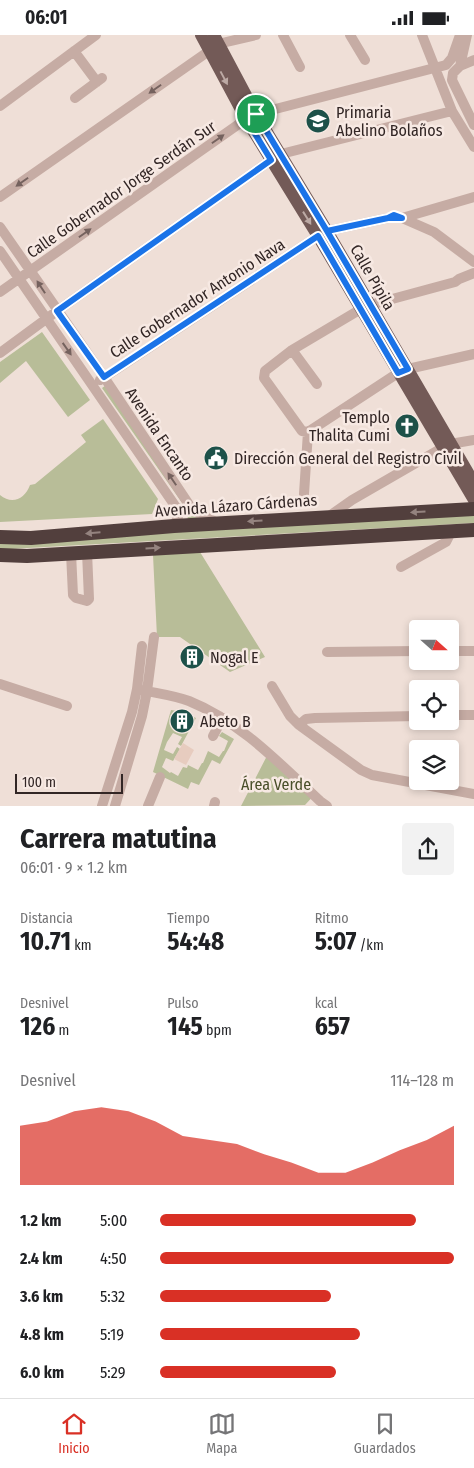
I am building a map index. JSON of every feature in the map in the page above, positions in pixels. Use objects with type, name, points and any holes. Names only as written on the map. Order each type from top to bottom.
[{"type":"highway","name":"Avenida Lázaro Cárdenas","points":[[0,537],[31,538],[174,526],[354,515],[471,504]]},
{"type":"highway","points":[[0,555],[28,556],[474,530]]},
{"type":"main road","name":"Calle Pípila","points":[[201,35],[214,43],[251,117],[323,234],[403,371],[446,446],[471,504]]},
{"type":"main road","name":"Calle Pípila","points":[[446,446],[474,483]]},
{"type":"main road","points":[[446,446],[467,459],[474,470]]},
{"type":"street","points":[[0,106],[96,35]]},
{"type":"street","points":[[0,197],[214,43],[256,35]]},
{"type":"street","points":[[283,35],[300,67]]},
{"type":"street","points":[[350,35],[365,59]]},
{"type":"street","points":[[422,35],[452,111],[474,147]]},
{"type":"street","points":[[435,67],[446,65],[452,58],[460,35]]},
{"type":"street","points":[[460,66],[467,35]]},
{"type":"street","points":[[74,51],[99,80],[75,98]]},
{"type":"street","points":[[459,122],[473,120],[452,80],[453,73],[460,66],[474,60]]},
{"type":"street","name":"Calle Gobernador Jorge Serdán Sur","points":[[0,292],[251,117],[435,67]]},
{"type":"street","points":[[0,353],[276,157],[452,111]]},
{"type":"street","name":"Calle Gobernador Antonio Nava","points":[[395,217],[474,192]]},
{"type":"street","name":"Calle Gobernador Antonio Nava","points":[[93,385],[323,234],[474,197]]},
{"type":"street","points":[[395,217],[434,232],[474,262]]},
{"type":"street","name":"Avenida Encanto","points":[[0,227],[104,377],[190,506],[201,515],[218,524]]},
{"type":"street","name":"Avenida Encanto","points":[[0,251],[178,510],[178,517],[174,526]]},
{"type":"street","points":[[474,273],[455,282],[365,307],[292,350],[266,371],[264,377],[302,431],[308,432],[403,371],[474,354]]},
{"type":"street","points":[[455,282],[460,284],[474,280]]},
{"type":"street","points":[[292,350],[316,384]]},
{"type":"street","points":[[304,494],[308,432]]},
{"type":"street","points":[[328,517],[352,500],[446,446],[474,441]]},
{"type":"street","points":[[352,500],[351,509],[354,515]]},
{"type":"street","points":[[401,567],[446,542],[451,532]]},
{"type":"street","points":[[71,553],[73,595],[76,598],[87,601],[89,599],[87,552]]},
{"type":"street","points":[[115,805],[142,716],[154,637]]},
{"type":"street","points":[[102,805],[124,739],[136,689],[142,646]]},
{"type":"street","points":[[327,651],[409,651]]},
{"type":"street","points":[[459,651],[474,651]]},
{"type":"street","points":[[0,684],[67,706]]},
{"type":"street","points":[[272,686],[290,716],[299,725],[361,770],[372,775],[474,794]]},
{"type":"street","points":[[136,689],[178,697],[222,719],[253,739],[321,804]]},
{"type":"street","points":[[459,715],[474,715]]},
{"type":"street","points":[[299,725],[306,719],[315,718],[409,716]]},
{"type":"street","points":[[213,736],[222,719]]},
{"type":"street","points":[[148,805],[160,777]]},
{"type":"green space","points":[[42,332],[90,400],[68,417],[26,361],[0,383],[0,362]]},
{"type":"green space","points":[[109,383],[194,506],[208,519],[188,521],[187,510],[102,388]]},
{"type":"green space","points":[[103,419],[158,499],[152,514],[0,522],[0,495],[9,500],[21,497],[30,485],[35,484],[86,442],[81,435]]},
{"type":"green space","points":[[474,515],[474,523],[0,549],[0,541]]},
{"type":"green space","points":[[200,552],[265,657],[230,672],[180,637],[157,637],[153,555]]},
{"type":"green space","points":[[171,710],[184,712],[196,718],[181,746],[178,744],[182,737],[173,733],[167,742],[164,750],[173,754],[177,747],[180,749],[173,761],[166,758],[162,767],[170,773],[178,776],[183,767],[187,768],[188,765],[198,770],[208,751],[219,757],[228,741],[219,736],[222,732],[234,739],[220,764],[212,760],[199,785],[191,782],[188,789],[153,772]],"holes":[[[176,712],[193,721],[188,730],[181,726],[179,730],[177,728],[178,725],[172,721]]]},
{"type":"green space","name":"Área Verde","points":[[270,750],[317,792],[305,805],[241,806]]},
{"type":"shaded area","points":[[183,743],[194,750],[186,765],[174,759]]},
{"type":"place","name":"Primaria Abelino Bolaños","points":[[318,121]]},
{"type":"place","name":"Templo Thalita Cumi","points":[[407,426]]},
{"type":"place","name":"Dirección General del Registro Civil","points":[[216,458]]},
{"type":"place","name":"Nogal E","points":[[192,657]]},
{"type":"place","name":"Abeto B","points":[[182,721]]},
{"type":"route","points":[[256,114],[246,119],[271,160],[57,311],[104,377],[318,236],[398,373],[408,369],[327,231],[388,218],[402,218],[394,215],[388,218],[327,231],[256,114]]}]
